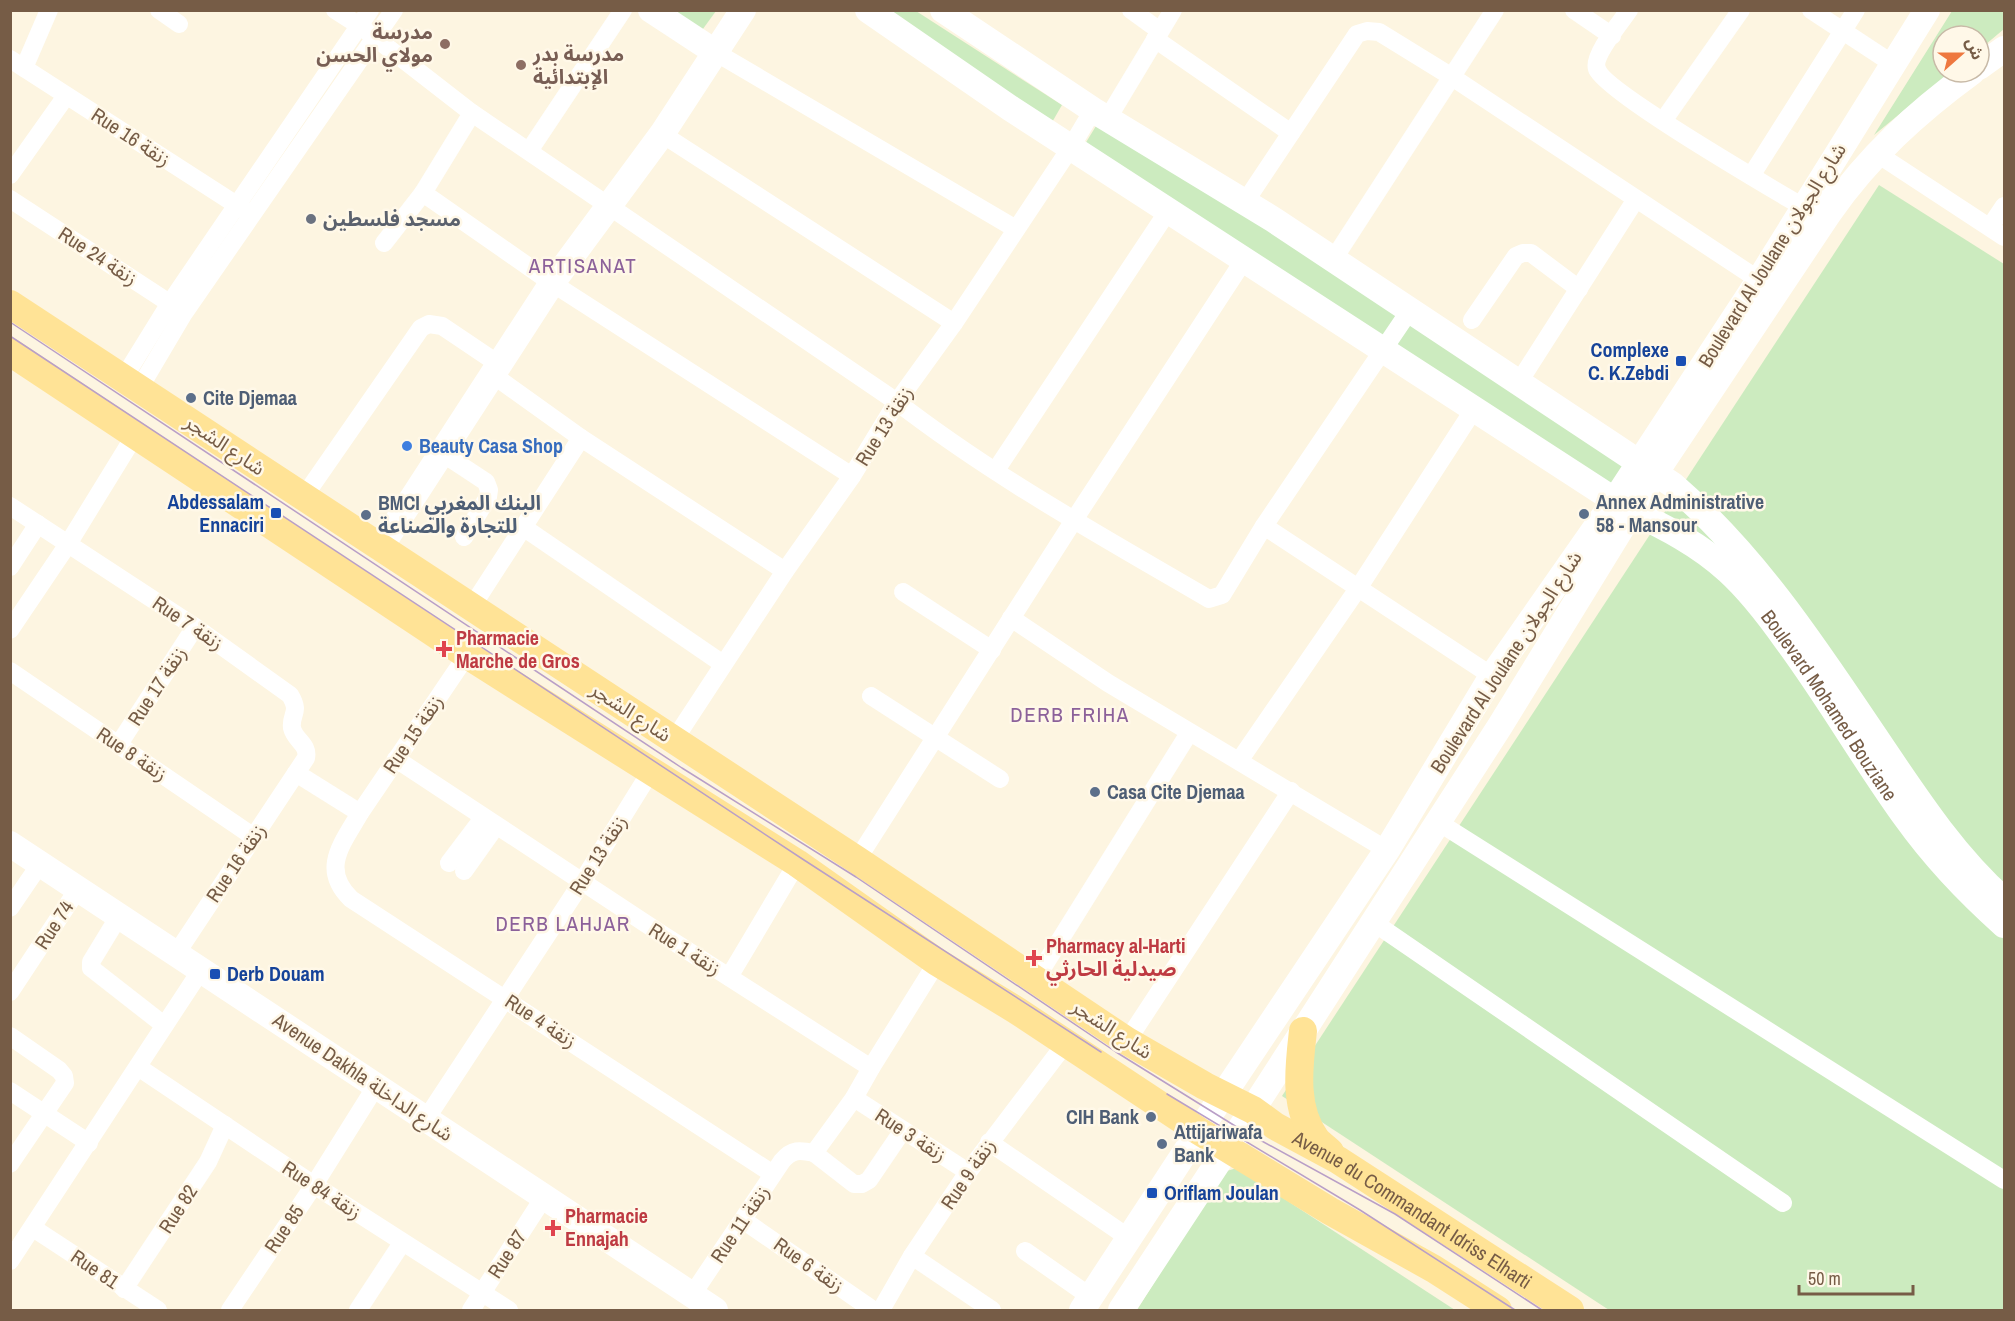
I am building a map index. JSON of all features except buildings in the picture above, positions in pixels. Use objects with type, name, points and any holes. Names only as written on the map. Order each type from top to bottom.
[{"type":"main road","name":"شارع الشجر","points":[[10,304],[857,860],[1127,1041],[1252,1110]]},
{"type":"main road","name":"شارع الشجر","points":[[10,352],[467,655],[796,864],[937,962],[1016,1010],[1065,1044],[1227,1147]]},
{"type":"main road","points":[[1303,1032],[1299,1070],[1303,1105],[1316,1139],[1338,1160]]},
{"type":"main road","name":"Avenue du Commandant Idriss Elharti","points":[[1252,1110],[1275,1126],[1338,1160],[1570,1311]]},
{"type":"main road","name":"Avenue du Commandant Idriss Elharti","points":[[1227,1147],[1330,1211],[1434,1269],[1498,1311]]},
{"type":"street","points":[[17,63],[49,10]]},
{"type":"street","points":[[159,10],[179,24]]},
{"type":"street","points":[[335,10],[360,26],[472,113],[996,470],[1074,520],[1209,599],[1222,595],[1264,526],[1410,310]]},
{"type":"street","points":[[131,384],[236,204],[370,10]]},
{"type":"street","points":[[177,308],[252,215],[394,10]]},
{"type":"street","points":[[529,151],[623,10]]},
{"type":"street","points":[[651,10],[715,52],[1016,229]]},
{"type":"street","points":[[380,548],[552,283],[662,134],[743,10]]},
{"type":"street","name":"Boulevard Mohamed Bouziane","points":[[868,10],[1071,147],[1623,506],[1709,555],[1729,572],[1752,597],[1807,668],[1906,818],[1963,886],[2004,925]]},
{"type":"street","points":[[1131,10],[1157,35],[1291,133]]},
{"type":"street","name":"Rue 13 زنقة","points":[[674,740],[784,571],[852,476],[897,402],[954,322],[1071,147],[1100,114],[1173,10]]},
{"type":"street","points":[[1333,260],[1495,10]]},
{"type":"street","points":[[1574,10],[1612,36]]},
{"type":"street","points":[[1629,10],[1597,58],[1597,69],[1605,81],[1663,121],[1803,207]]},
{"type":"street","points":[[1663,121],[1741,10]]},
{"type":"street","points":[[1811,10],[1893,64]]},
{"type":"street","points":[[1751,176],[1856,10]]},
{"type":"street","name":"Boulevard Al Joulane شارع الجولان","points":[[1121,1311],[1500,726],[1623,506],[1803,207],[1927,10]]},
{"type":"street","name":"Boulevard Mohamed Bouziane","points":[[956,14],[1100,114],[1245,202],[1679,489],[1713,523],[1779,597],[1919,802],[1969,864],[2004,900]]},
{"type":"street","points":[[1245,202],[1357,34],[1367,31],[1379,32],[1452,77],[1759,279]]},
{"type":"street","points":[[1991,58],[2004,49]]},
{"type":"street","name":"Rue 16 زنقة","points":[[17,63],[252,215]]},
{"type":"street","name":"Boulevard Al Joulane شارع الجولان","points":[[1648,467],[1828,213],[1876,153],[1895,134],[1957,84]]},
{"type":"street","points":[[10,175],[66,96]]},
{"type":"street","points":[[384,243],[423,193],[472,113]]},
{"type":"street","points":[[662,134],[954,322]]},
{"type":"street","points":[[1876,153],[1997,232],[2004,206]]},
{"type":"street","points":[[423,193],[552,283],[852,476]]},
{"type":"street","name":"Rue 24 زنقة","points":[[10,199],[177,308]]},
{"type":"street","points":[[1519,382],[1636,199]]},
{"type":"street","points":[[996,470],[1168,210]]},
{"type":"street","points":[[1472,320],[1516,256],[1523,253],[1531,254],[1579,290]]},
{"type":"street","points":[[857,860],[1074,520],[1244,260]]},
{"type":"street","points":[[303,498],[421,328],[435,324],[442,326],[581,438],[784,571]]},
{"type":"street","points":[[1239,761],[1359,587],[1474,409]]},
{"type":"street","points":[[10,630],[68,544],[135,435]]},
{"type":"street","points":[[471,608],[581,438]]},
{"type":"street","points":[[442,453],[486,482],[489,490],[488,497],[464,537]]},
{"type":"street","name":"Rue 7 زنقة","points":[[10,506],[195,627],[290,695],[295,703],[296,711],[293,732],[306,747],[307,752],[306,759],[297,772]]},
{"type":"street","name":"Boulevard Al Joulane شارع الجولان","points":[[1086,1304],[1387,850],[1492,676],[1623,506]]},
{"type":"street","points":[[10,567],[38,524]]},
{"type":"street","points":[[1264,526],[1492,676]]},
{"type":"street","points":[[523,527],[723,664]]},
{"type":"street","points":[[903,592],[992,650]]},
{"type":"street","points":[[1011,618],[1108,683],[1189,733],[1387,850]]},
{"type":"street","name":"Rue 17 زنقة","points":[[119,744],[195,627]]},
{"type":"street","name":"Rue 15 زنقة","points":[[338,853],[360,813],[467,655]]},
{"type":"street","name":"Rue 8 زنقة","points":[[10,671],[254,837]]},
{"type":"street","points":[[871,696],[1000,779]]},
{"type":"street","points":[[1035,980],[1189,733]]},
{"type":"street","name":"Rue 1 زنقة","points":[[396,759],[871,1068]]},
{"type":"street","name":"Rue 13 زنقة","points":[[426,1119],[504,997],[582,882],[651,771]]},
{"type":"street","points":[[297,772],[360,813]]},
{"type":"street","name":"Rue 16 زنقة","points":[[176,954],[297,772]]},
{"type":"street","points":[[1127,1041],[1290,791]]},
{"type":"street","points":[[456,867],[490,822]]},
{"type":"street","points":[[1438,822],[2004,1180]]},
{"type":"street","name":"Avenue Dakhla شارع الداخلة","points":[[10,844],[715,1311]]},
{"type":"street","name":"Rue 4 زنقة","points":[[338,853],[335,867],[336,879],[351,899],[773,1174]]},
{"type":"street","points":[[10,908],[40,864]]},
{"type":"street","points":[[729,976],[796,864]]},
{"type":"street","name":"Rue 74","points":[[12,986],[78,889]]},
{"type":"street","points":[[119,916],[91,962],[91,968],[164,1025]]},
{"type":"street","points":[[1373,922],[1783,1203]]},
{"type":"street","points":[[903,1130],[869,1180],[862,1184],[854,1184],[814,1154],[854,1098],[937,962]]},
{"type":"street","points":[[10,1261],[201,970]]},
{"type":"street","points":[[10,1036],[59,1070],[64,1076],[65,1083],[13,1153]]},
{"type":"street","name":"Rue 9 زنقة","points":[[881,1311],[912,1256],[968,1172],[1065,1044]]},
{"type":"street","name":"Rue 84 زنقة","points":[[138,1067],[402,1243],[509,1311]]},
{"type":"street","name":"Rue 85","points":[[230,1311],[314,1185],[376,1086]]},
{"type":"street","points":[[10,1091],[88,1143]]},
{"type":"street","name":"Rue 3 زنقة","points":[[854,1098],[968,1172]]},
{"type":"street","name":"Rue 82","points":[[124,1289],[208,1162],[225,1125]]},
{"type":"street","points":[[989,1142],[1129,1238]]},
{"type":"street","name":"Rue 11 زنقة","points":[[692,1295],[788,1154],[798,1150],[814,1154]]},
{"type":"street","name":"Rue 87","points":[[471,1311],[544,1197]]},
{"type":"street","name":"Rue 6 زنقة","points":[[743,1220],[873,1311]]},
{"type":"street","name":"Rue 81","points":[[33,1228],[158,1311]]},
{"type":"street","points":[[358,1311],[402,1243]]},
{"type":"street","points":[[1025,1251],[1086,1304]]},
{"type":"street","points":[[912,1256],[992,1311]]},
{"type":"green space","points":[[669,11],[716,11],[700,33]]},
{"type":"green space","points":[[881,11],[916,11],[1062,105],[1051,124]]},
{"type":"green space","points":[[1952,11],[2004,11],[2004,29],[1991,40],[1991,24],[1944,24]]},
{"type":"green space","points":[[1931,44],[1931,84],[1936,84],[1874,135]]},
{"type":"green space","points":[[1096,126],[1274,220],[1639,462],[1615,500],[1085,144]]},
{"type":"green space","points":[[1879,185],[2004,264],[2004,1310],[1609,1310],[1282,1096]]},
{"type":"green space","points":[[1237,1168],[1455,1310],[1137,1310],[1223,1172]]},
{"type":"tram line","points":[[10,322],[682,768],[856,877],[1116,1052],[1240,1129],[1395,1214],[1542,1310]]},
{"type":"tram line","points":[[10,336],[804,860],[1101,1052]]},
{"type":"tram line","points":[[1167,1094],[1360,1210],[1515,1310]]},
{"type":"place","name":"مدرسة مولاي الحسن","points":[[445,44]]},
{"type":"place","name":"مدرسة بدر الإبتدائية","points":[[521,65]]},
{"type":"place","name":"مسجد فلسطين","points":[[311,219]]},
{"type":"place","name":"Complexe C. K.Zebdi","points":[[1681,361]]},
{"type":"place","name":"Cite Djemaa","points":[[191,398]]},
{"type":"place","name":"Beauty Casa Shop","points":[[407,446]]},
{"type":"place","name":"Abdessalam Ennaciri","points":[[276,513]]},
{"type":"place","name":"Annex Administrative 58 - Mansour","points":[[1584,514]]},
{"type":"place","name":"BMCI البنك المغربي للتجارة والصناعة","points":[[366,515]]},
{"type":"place","name":"Pharmacie Marche de Gros","points":[[444,649]]},
{"type":"place","name":"Casa Cite Djemaa","points":[[1095,792]]},
{"type":"place","name":"Pharmacy al-Harti صيدلية الحارثي","points":[[1034,958]]},
{"type":"place","name":"Derb Douam","points":[[215,974]]},
{"type":"place","name":"CIH Bank","points":[[1151,1117]]},
{"type":"place","name":"Attijariwafa Bank","points":[[1162,1144]]},
{"type":"place","name":"Oriflam Joulan","points":[[1152,1193]]},
{"type":"place","name":"Pharmacie Ennajah","points":[[553,1228]]},
{"type":"district","name":"ARTISANAT","points":[[583,266]]},
{"type":"district","name":"DERB FRIHA","points":[[1070,715]]},
{"type":"district","name":"DERB LAHJAR","points":[[563,924]]}]
